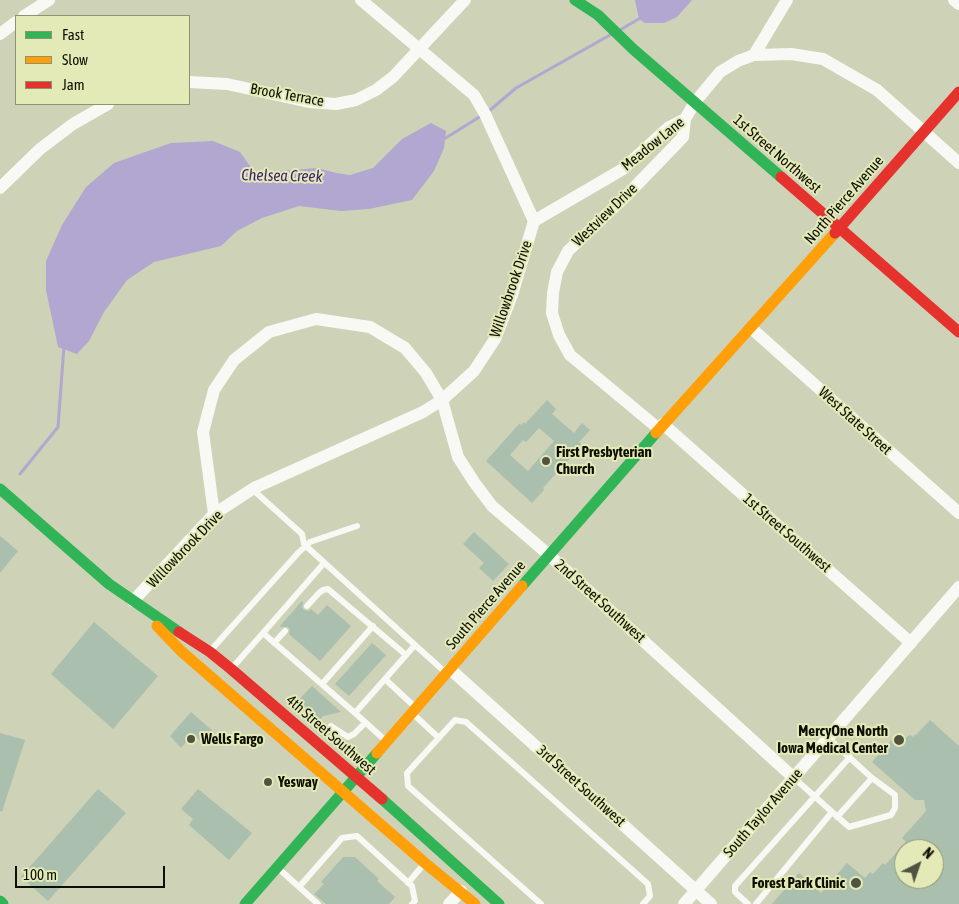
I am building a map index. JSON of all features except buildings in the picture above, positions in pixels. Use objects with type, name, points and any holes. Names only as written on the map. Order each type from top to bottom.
[{"type":"main road","name":"1st Street Northwest","points":[[575,0],[598,15],[633,49],[959,332]]},
{"type":"main road","name":"North Pierce Avenue","points":[[751,328],[959,92]]},
{"type":"main road","name":"South Pierce Avenue","points":[[245,904],[661,427],[751,328]]},
{"type":"main road","name":"4th Street Southwest","points":[[0,489],[109,584],[210,652],[231,669],[358,776],[499,904]]},
{"type":"main road","name":"4th Street Southwest","points":[[133,601],[181,651],[425,864],[476,904]]},
{"type":"main road","points":[[0,901],[4,904]]},
{"type":"street","points":[[26,15],[50,0]]},
{"type":"street","name":"Willowbrook Drive","points":[[133,601],[214,514],[252,489],[423,412],[442,400],[474,371],[495,339],[512,295],[534,221],[485,114],[474,95],[361,0]]},
{"type":"street","name":"Brook Terrace","points":[[190,82],[227,84],[309,102],[336,104],[356,100],[376,90],[393,77],[465,0]]},
{"type":"street","points":[[754,55],[788,0]]},
{"type":"street","points":[[954,0],[959,4]]},
{"type":"street","points":[[0,34],[15,23]]},
{"type":"street","points":[[754,55],[791,54],[823,59],[877,90],[959,163]]},
{"type":"street","name":"Meadow Lane","points":[[534,221],[623,170],[669,127],[685,120],[695,102],[720,72],[738,61],[754,55]]},
{"type":"street","points":[[0,188],[40,149],[73,124],[106,105]]},
{"type":"street","name":"Westview Drive","points":[[661,427],[570,355],[559,335],[552,314],[552,293],[557,272],[568,251],[626,196],[682,137],[685,120]]},
{"type":"street","name":"2nd Street Southwest","points":[[214,514],[203,432],[214,390],[234,360],[269,332],[316,319],[370,327],[405,348],[426,373],[442,400],[458,457],[492,506],[549,555],[794,778]]},
{"type":"street","name":"West State Street","points":[[751,328],[959,513]]},
{"type":"street","name":"1st Street Southwest","points":[[661,427],[911,643]]},
{"type":"street","name":"South Taylor Avenue","points":[[684,904],[959,587]]},
{"type":"street","name":"3rd Street Southwest","points":[[448,671],[711,904]]},
{"type":"street","points":[[449,904],[460,891]]},
{"type":"lane","points":[[252,489],[302,534],[304,544],[324,563],[415,645],[448,671]]},
{"type":"lane","points":[[210,652],[310,542],[357,526]]},
{"type":"lane","points":[[231,669],[324,563]]},
{"type":"lane","points":[[307,606],[323,590],[333,591],[406,655]]},
{"type":"lane","points":[[322,684],[374,626]]},
{"type":"lane","points":[[274,643],[285,631]]},
{"type":"lane","points":[[263,633],[386,742]]},
{"type":"lane","points":[[355,713],[415,645]]},
{"type":"lane","points":[[385,680],[439,738]]},
{"type":"lane","points":[[541,904],[408,786],[407,773],[455,720],[466,722],[648,884],[650,896],[643,904]]},
{"type":"lane","points":[[331,726],[348,737],[354,734],[365,722]]},
{"type":"lane","points":[[794,778],[849,827],[891,815],[895,808],[894,796],[828,738]]},
{"type":"lane","points":[[748,904],[735,892],[735,886],[850,757]]},
{"type":"lane","points":[[756,904],[835,814],[872,778]]},
{"type":"lane","points":[[299,887],[342,838],[357,836],[412,886],[415,901],[412,904]]},
{"type":"lane","points":[[408,883],[425,864]]},
{"type":"lane","points":[[277,867],[318,904]]},
{"type":"water","points":[[635,0],[692,0],[677,17],[664,23],[645,23],[639,19]]},
{"type":"water","points":[[431,123],[446,131],[444,148],[434,171],[412,200],[369,209],[341,211],[299,206],[262,218],[237,231],[221,246],[154,262],[127,280],[104,312],[89,341],[77,354],[58,347],[46,290],[46,261],[62,225],[86,187],[114,163],[171,143],[213,141],[240,152],[255,173],[318,168],[350,175],[373,168],[402,139]]},
{"type":"waterway","name":"Chelsea Creek","points":[[620,30],[642,17]]},
{"type":"waterway","name":"Chelsea Creek","points":[[489,111],[516,88],[610,35]]},
{"type":"waterway","name":"Chelsea Creek","points":[[444,139],[481,116]]},
{"type":"waterway","name":"Chelsea Creek","points":[[20,474],[58,427],[64,346]]},
{"type":"traffic: fast","points":[[575,0],[598,15],[633,49],[781,177]]},
{"type":"traffic: fast","points":[[522,586],[656,433]]},
{"type":"traffic: fast","points":[[0,489],[109,584],[179,632]]},
{"type":"traffic: fast","points":[[245,904],[377,753]]},
{"type":"traffic: fast","points":[[382,799],[499,904]]},
{"type":"traffic: fast","points":[[0,901],[3,904]]},
{"type":"traffic: slow","points":[[656,433],[835,233]]},
{"type":"traffic: slow","points":[[377,753],[522,586]]},
{"type":"traffic: slow","points":[[157,626],[181,651],[425,863],[475,904]]},
{"type":"traffic: jam","points":[[835,233],[959,92]]},
{"type":"traffic: jam","points":[[781,177],[959,332]]},
{"type":"traffic: jam","points":[[179,632],[210,652],[231,669],[382,799]]},
{"type":"place","name":"First Presbyterian Church","points":[[546,461]]},
{"type":"place","name":"Wells Fargo","points":[[191,739]]},
{"type":"place","name":"MercyOne North Iowa Medical Center","points":[[899,740]]},
{"type":"place","name":"Yesway","points":[[268,782]]},
{"type":"place","name":"Forest Park Clinic","points":[[856,883]]}]
